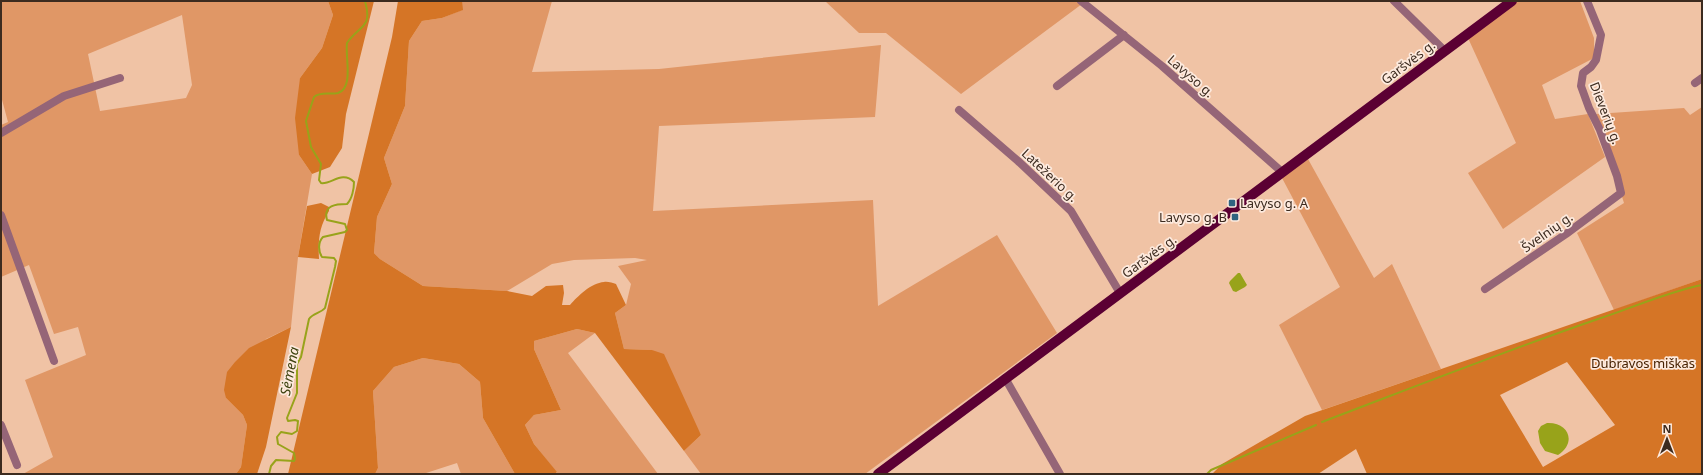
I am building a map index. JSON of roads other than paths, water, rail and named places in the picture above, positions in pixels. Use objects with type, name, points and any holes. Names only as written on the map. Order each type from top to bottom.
[{"type":"main road","name":"Garšvės g.","points":[[878,474],[1512,1]]},
{"type":"street","name":"Lavyso g.","points":[[1081,1],[1162,66],[1282,172]]},
{"type":"street","points":[[1394,1],[1444,51]]},
{"type":"street","name":"Dieverių g.","points":[[1587,1],[1601,36],[1596,60],[1591,67],[1583,73],[1581,86],[1589,108],[1600,130],[1621,193]]},
{"type":"street","points":[[1057,86],[1124,35]]},
{"type":"street","points":[[1,133],[64,96],[120,78]]},
{"type":"street","name":"Latežerio g.","points":[[959,110],[1018,161],[1071,211],[1120,293]]},
{"type":"street","name":"Švelnių g.","points":[[1485,289],[1566,234],[1621,193]]},
{"type":"street","points":[[1,215],[54,362]]},
{"type":"street","points":[[1005,378],[1060,474]]},
{"type":"street","points":[[1,424],[17,465]]},
{"type":"waterway","name":"Sėmena","points":[[269,474],[271,466],[276,460],[294,461],[295,459],[294,453],[278,444],[277,437],[281,432],[292,434],[297,431],[298,421],[288,421],[287,418],[297,393],[297,364],[301,357],[309,319],[325,308],[335,267],[336,261],[334,258],[322,257],[319,244],[323,237],[345,232],[347,230],[345,224],[327,220],[326,215],[331,206],[347,204],[354,188],[354,182],[345,177],[321,183],[319,180],[321,164],[311,147],[306,121],[314,97],[317,95],[338,93],[343,90],[346,85],[348,71],[347,43],[364,26],[366,22],[367,10],[365,1]]},
{"type":"waterway","points":[[1322,422],[1563,331],[1663,296],[1702,285]]},
{"type":"waterway","points":[[1207,474],[1211,470],[1316,425]]},
{"type":"place","name":"Lavyso g. A","points":[[1232,203]]},
{"type":"place","name":"Lavyso g. B","points":[[1235,217]]},
{"type":"park label","name":"Dubravos miškas","points":[[1643,363]]}]
